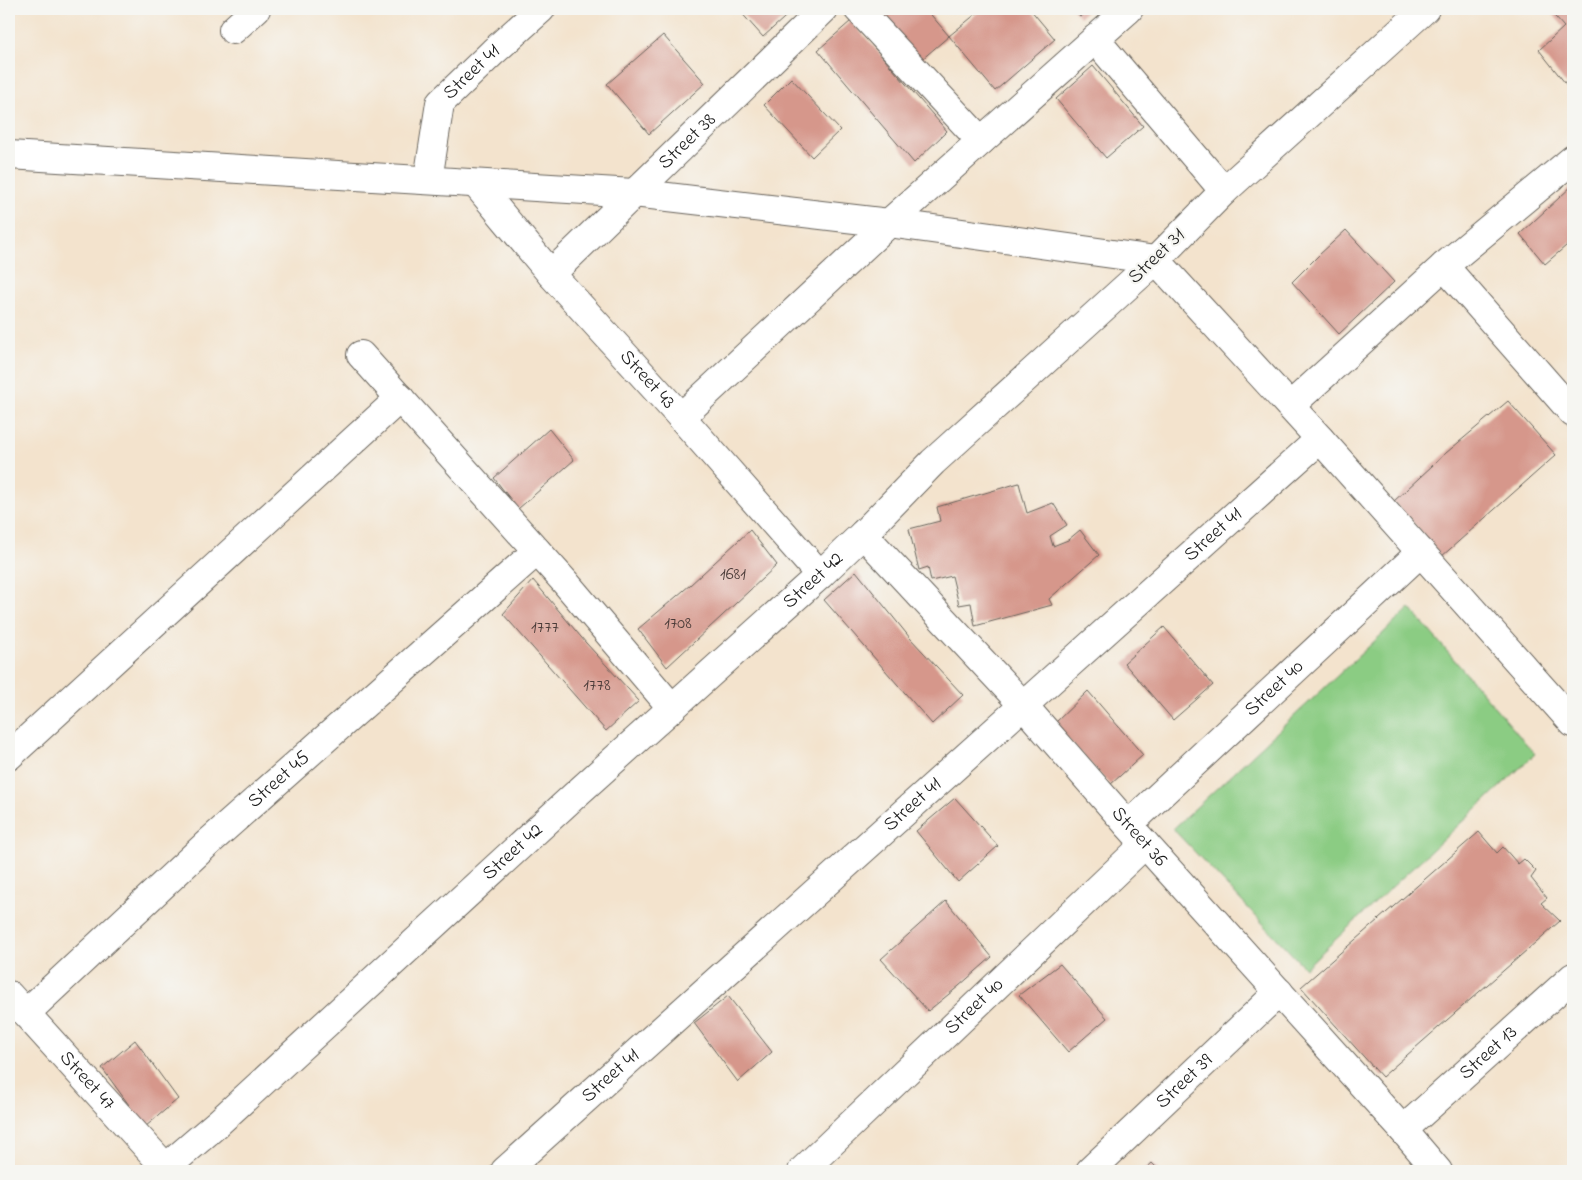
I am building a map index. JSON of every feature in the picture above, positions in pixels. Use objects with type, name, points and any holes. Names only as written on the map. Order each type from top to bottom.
[{"type":"street","points":[[233,30],[256,9]]},
{"type":"street","name":"Street 41","points":[[428,180],[440,103],[541,9]]},
{"type":"street","name":"Street 38","points":[[551,274],[824,9]]},
{"type":"street","points":[[858,9],[981,141]]},
{"type":"street","points":[[681,417],[889,223],[1129,9]]},
{"type":"street","name":"Street 31","points":[[863,534],[933,462],[1156,260],[1224,191],[1426,9]]},
{"type":"street","points":[[1095,39],[1224,191]]},
{"type":"street","points":[[9,155],[634,193],[889,223],[1156,260],[1320,439],[1573,723]]},
{"type":"street","points":[[1290,406],[1444,266],[1573,159]]},
{"type":"street","name":"Street 43","points":[[476,184],[551,274],[681,417],[820,575]]},
{"type":"street","points":[[1444,266],[1573,412]]},
{"type":"street","points":[[361,355],[537,551],[672,708]]},
{"type":"street","points":[[9,756],[400,398]]},
{"type":"street","name":"Street 41","points":[[505,1171],[1320,439]]},
{"type":"street","name":"Street 42","points":[[164,1170],[218,1123],[863,534]]},
{"type":"street","name":"Street 36","points":[[863,534],[1023,705],[1438,1171]]},
{"type":"street","name":"Street 45","points":[[17,1004],[209,842],[537,551]]},
{"type":"street","name":"Street 40","points":[[802,1171],[1421,552]]},
{"type":"street","name":"Street 13","points":[[1403,1130],[1573,977]]},
{"type":"street","name":"Street 39","points":[[1090,1171],[1279,992]]},
{"type":"street","name":"Street 47","points":[[17,1004],[164,1170]]},
{"type":"green space","points":[[1410,608],[1535,754],[1305,968],[1173,829]]},
{"type":"building","points":[[738,9],[794,9],[763,37]]},
{"type":"building","points":[[875,9],[926,9],[949,36],[920,61]]},
{"type":"building","points":[[982,9],[1030,9],[1055,39],[995,91],[949,36]]},
{"type":"building","points":[[1072,9],[1089,9],[1080,17]]},
{"type":"building","points":[[1548,9],[1573,9],[1573,93],[1539,50],[1564,27]]},
{"type":"building","points":[[851,21],[947,131],[914,163],[818,50]]},
{"type":"building","points":[[663,35],[705,83],[649,134],[607,84]]},
{"type":"building","points":[[1093,66],[1143,126],[1106,158],[1056,99]]},
{"type":"building","points":[[791,78],[840,130],[812,157],[764,105]]},
{"type":"building","points":[[1573,185],[1573,240],[1545,264],[1520,234]]},
{"type":"building","points":[[1346,230],[1394,282],[1339,334],[1292,282]]},
{"type":"building","points":[[1508,401],[1556,455],[1441,557],[1417,527],[1393,502],[1446,453]]},
{"type":"building","points":[[549,429],[574,460],[518,509],[494,478]]},
{"type":"building","points":[[1019,483],[1027,513],[1053,503],[1067,525],[1050,536],[1053,546],[1068,540],[1080,530],[1099,555],[1049,599],[1052,605],[975,626],[971,603],[959,605],[952,576],[931,581],[928,567],[919,570],[909,529],[940,521],[937,507]]},
{"type":"building","points":[[750,530],[777,565],[667,667],[638,629]]},
{"type":"building","points":[[856,571],[910,638],[963,695],[932,724],[824,600]]},
{"type":"building","points":[[533,580],[586,643],[639,701],[606,731],[503,614]]},
{"type":"building","points":[[1164,627],[1213,685],[1173,720],[1124,663]]},
{"type":"building","points":[[1088,691],[1143,755],[1110,785],[1054,724]]},
{"type":"building","points":[[955,798],[998,846],[958,882],[916,831]]},
{"type":"building","points":[[1479,832],[1497,853],[1503,847],[1518,864],[1524,859],[1536,871],[1531,878],[1547,898],[1541,903],[1560,921],[1382,1077],[1301,987]]},
{"type":"building","points":[[946,901],[992,957],[928,1011],[881,959]]},
{"type":"building","points":[[1060,964],[1107,1018],[1068,1052],[1019,995]]},
{"type":"building","points":[[728,996],[772,1052],[738,1082],[694,1023]]},
{"type":"building","points":[[135,1040],[178,1099],[145,1127],[102,1068]]},
{"type":"building","points":[[1152,1163],[1160,1171],[1143,1171]]}]
